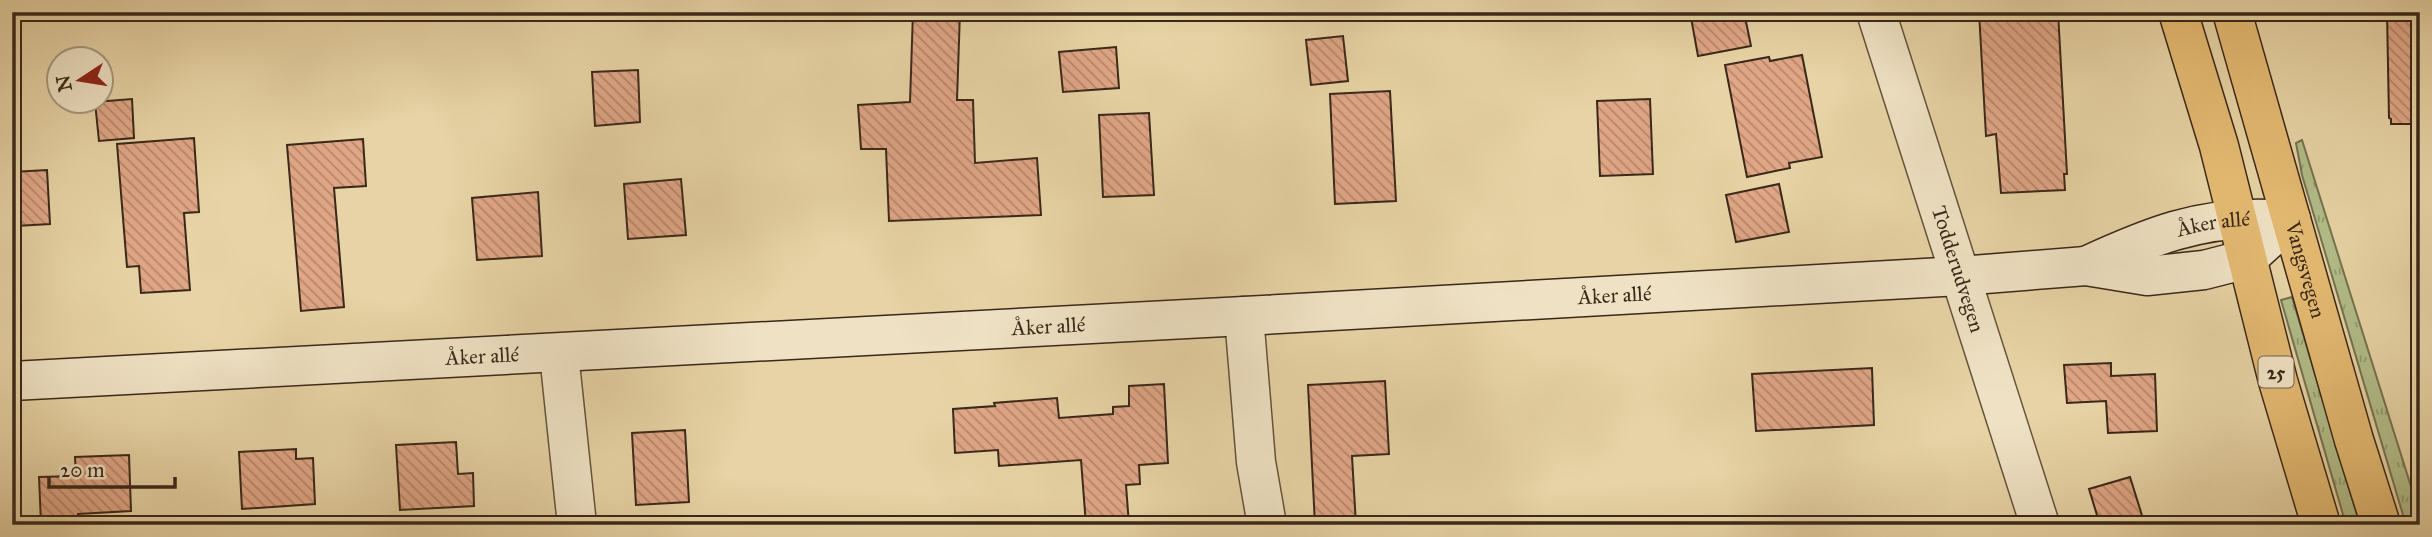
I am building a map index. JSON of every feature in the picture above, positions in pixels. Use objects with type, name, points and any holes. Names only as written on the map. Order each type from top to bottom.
[{"type":"highway","name":"25","points":[[2178,12],[2219,146],[2278,381],[2321,525]]},
{"type":"highway","name":"Vangsvegen","points":[[2232,12],[2350,427],[2381,525]]},
{"type":"street","name":"Todderudvegen","points":[[1876,12],[2040,525]]},
{"type":"street","name":"Åker allé","points":[[2086,266],[2141,240],[2188,227],[2237,217],[2291,219]]},
{"type":"street","name":"Åker allé","points":[[12,381],[559,354],[1960,276],[2086,266],[2147,276],[2204,270],[2247,259],[2291,219]]},
{"type":"street","points":[[1244,316],[1256,462],[1267,525]]},
{"type":"street","points":[[559,354],[577,525]]},
{"type":"green space","points":[[2302,140],[2420,515],[2420,525],[2406,525],[2302,175],[2296,143]]},
{"type":"green space","points":[[2292,297],[2360,525],[2346,525],[2281,300]]},
{"type":"building","points":[[913,12],[960,12],[957,100],[973,100],[975,163],[1037,158],[1041,215],[889,221],[886,149],[861,149],[858,105],[910,102]]},
{"type":"building","points":[[1690,12],[1744,12],[1751,46],[1698,56]]},
{"type":"building","points":[[1979,12],[2058,12],[2067,174],[2064,174],[2065,190],[2001,193],[1996,134],[1986,136]]},
{"type":"building","points":[[2387,12],[2420,12],[2420,124],[2391,124],[2389,118]]},
{"type":"building","points":[[1343,36],[1348,81],[1311,85],[1306,40]]},
{"type":"building","points":[[1116,47],[1119,88],[1063,92],[1059,52]]},
{"type":"building","points":[[1802,55],[1822,157],[1789,163],[1790,168],[1747,177],[1725,65],[1769,57],[1770,61]]},
{"type":"building","points":[[638,70],[640,122],[595,126],[592,72]]},
{"type":"building","points":[[1390,91],[1396,201],[1335,204],[1330,94]]},
{"type":"building","points":[[132,99],[134,138],[99,141],[96,116],[116,116],[116,100]]},
{"type":"building","points":[[1650,99],[1653,174],[1600,176],[1597,101]]},
{"type":"building","points":[[1149,113],[1154,195],[1103,197],[1099,115]]},
{"type":"building","points":[[194,138],[199,212],[184,213],[190,290],[141,293],[139,266],[127,267],[117,144]]},
{"type":"building","points":[[363,139],[366,186],[334,188],[344,307],[301,311],[287,145]]},
{"type":"building","points":[[47,170],[50,224],[16,226],[12,207],[12,172]]},
{"type":"building","points":[[681,179],[686,235],[628,239],[624,184]]},
{"type":"building","points":[[1779,184],[1789,232],[1736,242],[1726,195]]},
{"type":"building","points":[[538,192],[542,256],[477,260],[472,198]]},
{"type":"building","points":[[2111,363],[2111,376],[2155,374],[2157,431],[2108,433],[2106,401],[2067,403],[2064,365]]},
{"type":"building","points":[[1872,368],[1874,425],[1756,431],[1752,374]]},
{"type":"building","points":[[1385,381],[1389,454],[1352,456],[1356,525],[1315,525],[1308,385]]},
{"type":"building","points":[[1164,384],[1168,463],[1139,465],[1140,484],[1126,485],[1129,525],[1086,525],[1081,460],[999,466],[998,450],[955,453],[953,409],[1057,398],[1059,418],[1113,414],[1113,407],[1129,406],[1129,386]]},
{"type":"building","points":[[685,430],[689,502],[636,505],[632,433]]},
{"type":"building","points":[[456,442],[458,474],[473,473],[474,506],[400,510],[396,445]]},
{"type":"building","points":[[296,449],[296,459],[313,458],[315,504],[242,509],[239,452]]},
{"type":"building","points":[[129,455],[131,511],[78,514],[78,522],[41,523],[39,477],[76,476],[75,457]]},
{"type":"building","points":[[2130,477],[2145,525],[2100,525],[2089,489]]}]
